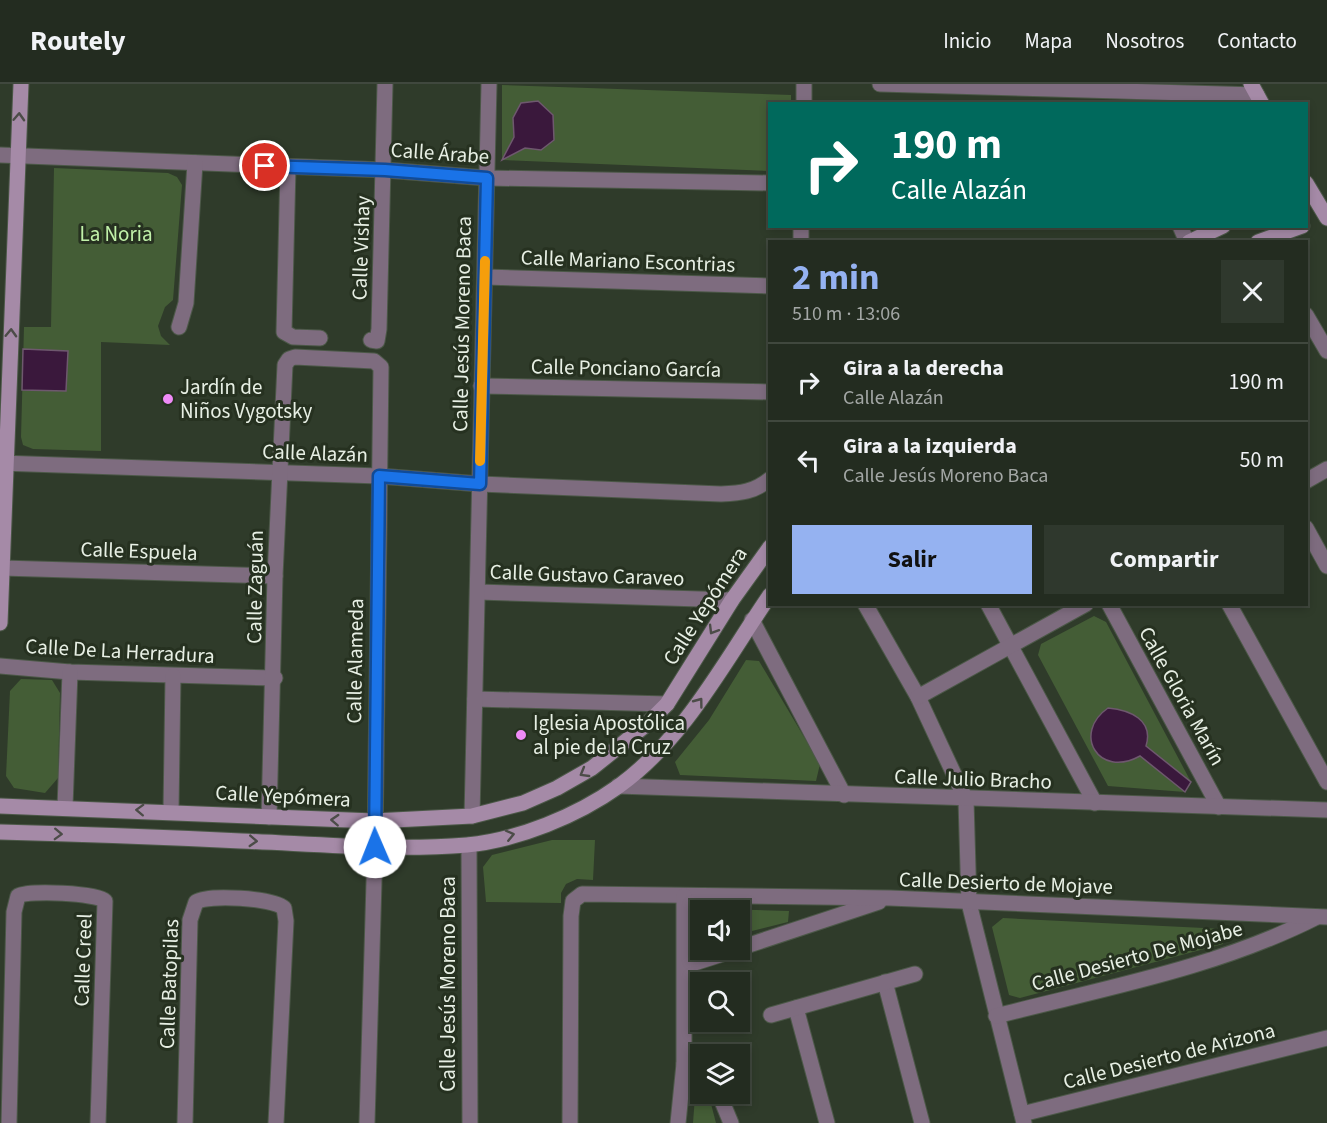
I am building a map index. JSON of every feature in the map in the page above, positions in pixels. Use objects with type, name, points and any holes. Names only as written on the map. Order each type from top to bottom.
[{"type":"main road","points":[[0,622],[3,568],[3,463],[21,84]]},
{"type":"main road","points":[[1308,188],[1327,218],[1308,225]]},
{"type":"main road","points":[[1192,240],[1219,228]]},
{"type":"main road","points":[[1265,240],[1298,228]]},
{"type":"main road","name":"Calle Yepómera","points":[[0,806],[171,811],[374,821],[472,816],[523,803],[557,788],[592,768],[624,745],[667,704],[732,600],[768,550]]},
{"type":"main road","points":[[0,832],[375,847],[469,845],[528,831],[573,812],[618,786],[655,755],[705,695],[768,598]]},
{"type":"street","name":"Calle Vishay","points":[[374,340],[385,170],[385,84]]},
{"type":"street","name":"Calle Jesús Moreno Baca","points":[[472,816],[489,84]]},
{"type":"street","points":[[804,84],[804,102]]},
{"type":"street","points":[[880,84],[1172,99],[1257,94]]},
{"type":"street","name":"Calle Árabe","points":[[0,155],[385,170],[487,178],[768,183]]},
{"type":"street","points":[[179,327],[186,303],[195,163]]},
{"type":"street","points":[[288,167],[284,332],[293,338],[320,339]]},
{"type":"street","name":"Calle Mariano Escontrias","points":[[485,277],[768,286]]},
{"type":"street","points":[[1308,318],[1327,351]]},
{"type":"street","name":"Calle Zaguán","points":[[269,817],[275,678],[275,576],[285,370],[289,359]]},
{"type":"street","name":"Calle Alameda","points":[[289,359],[368,360],[380,363],[383,385],[379,476],[375,847],[367,1123]]},
{"type":"street","name":"Calle Ponciano García","points":[[482,386],[768,392]]},
{"type":"street","name":"Calle Alazán","points":[[3,463],[379,476],[480,484],[721,494],[744,493],[757,489],[768,480]]},
{"type":"street","points":[[1308,480],[1327,469]]},
{"type":"street","points":[[1308,532],[1327,566]]},
{"type":"street","name":"Calle Espuela","points":[[3,568],[275,576]]},
{"type":"street","name":"Calle Gustavo Caraveo","points":[[478,592],[732,600]]},
{"type":"street","points":[[866,606],[918,697],[966,800],[969,903],[1023,1119]]},
{"type":"street","points":[[989,606],[1095,804]]},
{"type":"street","points":[[918,697],[1082,606]]},
{"type":"street","name":"Calle Gloria Marín","points":[[1110,606],[1219,807]]},
{"type":"street","points":[[1230,606],[1327,782]]},
{"type":"street","points":[[752,620],[844,795]]},
{"type":"street","name":"Calle De La Herradura","points":[[0,666],[70,672],[275,678]]},
{"type":"street","points":[[65,807],[70,672]]},
{"type":"street","points":[[171,811],[173,676]]},
{"type":"street","points":[[475,699],[667,704]]},
{"type":"street","name":"Calle Julio Bracho","points":[[618,786],[966,800],[1327,810]]},
{"type":"street","name":"Calle Jesús Moreno Baca","points":[[469,845],[470,1123]]},
{"type":"street","name":"Calle Creel","points":[[9,1123],[14,912],[18,896],[29,893],[92,895],[105,901],[98,1123]]},
{"type":"street","points":[[570,1123],[570,916],[576,898],[589,894],[684,896],[684,1064],[678,1123]]},
{"type":"street","name":"Calle Desierto de Mojave","points":[[684,896],[891,898],[1323,916]]},
{"type":"street","name":"Calle Batopilas","points":[[185,1123],[190,920],[196,902],[216,898],[275,902],[285,908],[276,1123]]},
{"type":"street","points":[[750,945],[891,898]]},
{"type":"street","name":"Calle Desierto De Mojabe","points":[[996,1016],[1205,963],[1280,936],[1323,916]]},
{"type":"street","points":[[685,966],[703,960]]},
{"type":"street","points":[[771,1015],[915,974]]},
{"type":"street","points":[[885,982],[922,1123]]},
{"type":"street","points":[[796,1008],[827,1123]]},
{"type":"street","name":"Calle Desierto de Arizona","points":[[1023,1119],[1327,1038]]},
{"type":"street","points":[[684,1064],[690,1067]]},
{"type":"street","points":[[723,1104],[731,1123]]},
{"type":"green space","points":[[502,85],[791,95],[791,102],[768,102],[768,171],[502,160]]},
{"type":"green space","name":"La Noria","points":[[54,168],[168,173],[177,177],[182,185],[173,300],[165,307],[158,326],[161,336],[170,345],[101,342],[101,451],[33,449],[23,445],[21,437],[24,327],[51,327]]},
{"type":"green space","points":[[1094,616],[1106,622],[1191,782],[1185,792],[1108,786],[1038,655],[1041,644]]},
{"type":"green space","points":[[746,660],[759,661],[820,764],[816,781],[680,775],[675,762],[709,720]]},
{"type":"green space","points":[[21,679],[52,680],[60,693],[58,778],[45,793],[14,788],[6,776],[10,691]]},
{"type":"green space","points":[[552,840],[595,840],[593,880],[577,879],[566,884],[561,893],[561,903],[486,902],[483,867],[492,855]]},
{"type":"green space","points":[[750,910],[789,911],[788,922],[750,932]]},
{"type":"green space","points":[[1003,918],[1224,929],[1223,944],[1020,998],[1009,995],[992,927]]},
{"type":"green space","points":[[694,1104],[711,1104],[716,1123],[693,1123]]},
{"type":"shaded area","points":[[538,101],[553,115],[554,140],[541,150],[525,148],[502,160],[514,137],[513,118],[521,103]]},
{"type":"shaded area","points":[[23,349],[68,351],[66,391],[22,390]]},
{"type":"shaded area","points":[[1108,708],[1132,714],[1143,723],[1147,729],[1146,746],[1191,782],[1185,792],[1140,756],[1125,762],[1112,762],[1102,758],[1095,750],[1091,740],[1092,729],[1097,718]]},
{"type":"slow traffic","points":[[480,461],[485,261]]},
{"type":"place","name":"Jardín de Niños Vygotsky","points":[[168,399]]},
{"type":"place","name":"Iglesia Apostólica al pie de la Cruz","points":[[521,735]]},
{"type":"route","points":[[265,166],[385,170],[487,178],[480,484],[379,476],[375,847]]}]
